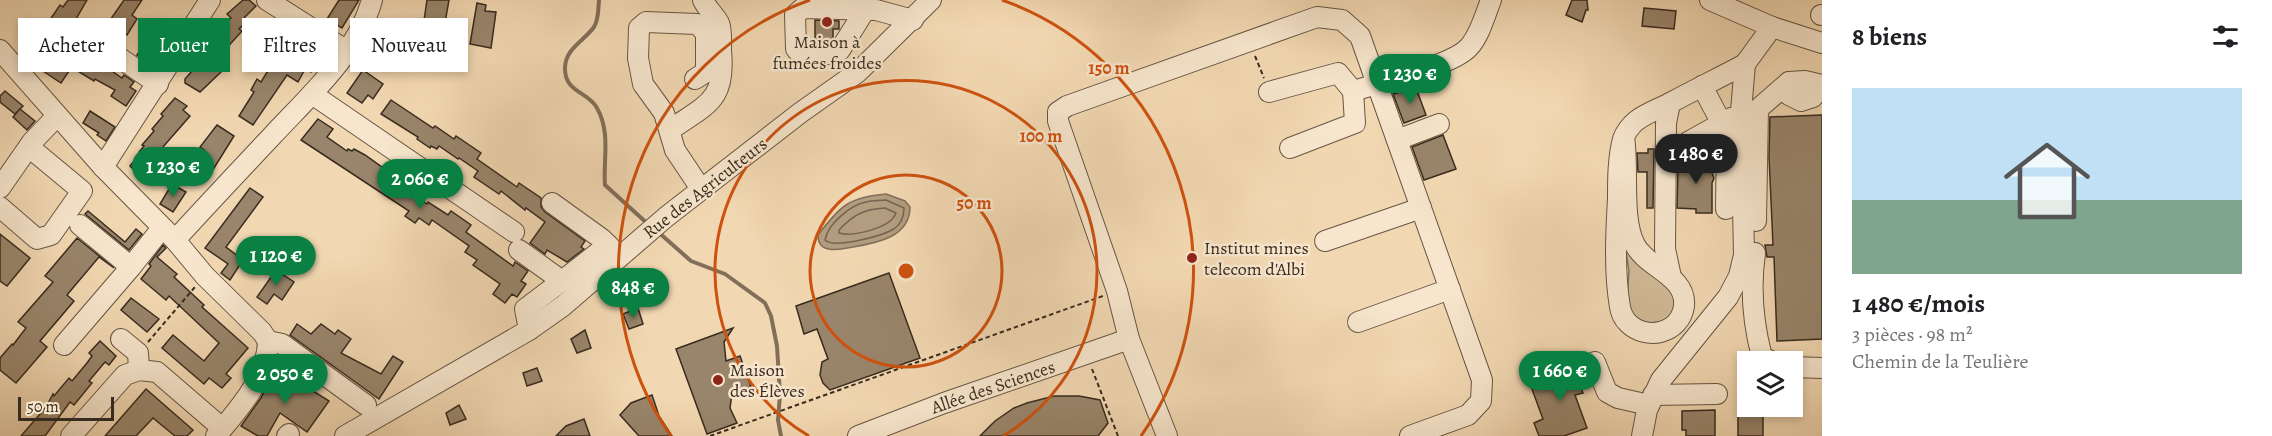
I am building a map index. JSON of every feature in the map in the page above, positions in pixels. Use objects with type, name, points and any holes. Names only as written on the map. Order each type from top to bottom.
[{"type":"street","points":[[103,167],[210,0]]},
{"type":"street","points":[[267,0],[347,51]]},
{"type":"street","points":[[64,345],[131,267],[169,234],[312,93],[347,51],[361,29],[372,0]]},
{"type":"street","points":[[670,130],[710,103],[722,82],[719,24],[706,9],[703,0]]},
{"type":"street","name":"Rue des Agriculteurs","points":[[345,436],[529,330],[563,306],[614,250],[644,235],[800,113],[858,72],[931,0]]},
{"type":"street","points":[[1353,91],[1457,57],[1469,47],[1477,34],[1491,0]]},
{"type":"street","points":[[1710,0],[1728,4],[1772,27],[1822,43]]},
{"type":"street","points":[[865,10],[876,10],[913,20]]},
{"type":"street","points":[[1167,436],[1129,339],[1117,291],[1058,121],[1058,112],[1067,106],[1317,17],[1342,20],[1360,36],[1482,380],[1481,401],[1468,415],[1410,436]]},
{"type":"street","points":[[695,79],[706,72],[706,33],[697,24],[646,22],[639,28],[638,58],[643,84],[664,113],[675,150],[701,189]]},
{"type":"street","points":[[1624,138],[1627,158],[1627,214],[1631,235],[1639,252],[1680,287],[1683,295],[1684,306],[1677,322],[1656,334],[1646,333],[1632,327],[1620,309],[1616,242],[1619,160],[1624,138],[1636,121],[1745,64],[1772,27]]},
{"type":"street","points":[[2,52],[103,167],[169,234],[205,276],[262,332],[268,341],[268,353],[256,381],[219,432],[157,372],[138,361],[121,339]]},
{"type":"street","points":[[126,62],[158,84]]},
{"type":"street","points":[[1642,436],[1655,393],[1728,297],[1739,276],[1744,255],[1741,118],[1745,64]]},
{"type":"street","points":[[1269,92],[1338,73],[1353,91],[1355,123],[1290,148]]},
{"type":"street","points":[[1760,351],[1755,331],[1752,273],[1756,243],[1758,109],[1789,82],[1805,81],[1821,85]]},
{"type":"street","points":[[1702,86],[1722,124],[1727,142],[1726,209]]},
{"type":"street","points":[[312,93],[517,241],[562,281]]},
{"type":"street","points":[[1663,273],[1666,105]]},
{"type":"street","points":[[0,188],[29,147],[57,116]]},
{"type":"street","points":[[1688,142],[1722,124],[1741,118]]},
{"type":"street","points":[[1397,140],[1439,124]]},
{"type":"street","points":[[0,207],[37,239],[51,235],[82,191],[29,147]]},
{"type":"street","points":[[529,330],[525,309],[562,281],[614,250],[552,203]]},
{"type":"street","points":[[1325,241],[1421,208]]},
{"type":"street","points":[[80,225],[131,267]]},
{"type":"street","points":[[1358,322],[1450,289]]},
{"type":"street","name":"Allée des Sciences","points":[[858,436],[944,403],[1077,359],[1129,339]]},
{"type":"street","points":[[268,341],[282,344],[366,405]]},
{"type":"street","points":[[80,433],[138,361]]},
{"type":"street","points":[[1595,362],[1607,392],[1618,398],[1655,393],[1718,394]]},
{"type":"street","points":[[1803,367],[1822,368]]},
{"type":"path","points":[[1250,41],[1269,92]]},
{"type":"path","points":[[138,361],[205,276]]},
{"type":"path","points":[[710,436],[1117,291]]},
{"type":"path","points":[[1077,359],[1092,369],[1118,436]]},
{"type":"shaded area","points":[[1625,246],[1676,295],[1671,320],[1653,327],[1634,319],[1627,300],[1629,271]]},
{"type":"water","points":[[886,194],[905,201],[910,207],[909,217],[898,232],[882,240],[841,249],[832,250],[820,244],[818,235],[839,210],[854,201],[873,195]]},
{"type":"building","points":[[68,0],[87,0],[77,18],[51,18],[60,5],[63,7]]},
{"type":"building","points":[[124,0],[142,0],[132,15],[137,19],[127,35],[126,18],[111,18]]},
{"type":"building","points":[[243,0],[249,0],[256,6],[242,18],[242,26],[239,29],[242,31],[230,44],[231,18],[227,14]]},
{"type":"building","points":[[339,0],[359,0],[342,28],[338,26],[338,18],[328,18]]},
{"type":"building","points":[[427,0],[449,0],[446,18],[424,18]]},
{"type":"building","points":[[1572,0],[1587,0],[1588,10],[1582,22],[1566,15]]},
{"type":"building","points":[[477,3],[486,5],[485,11],[496,12],[491,48],[470,44]]},
{"type":"building","points":[[1644,8],[1676,11],[1674,29],[1642,26]]},
{"type":"building","name":"Maison à fumées froides","points":[[815,20],[839,21],[839,29],[833,29],[833,39],[815,39]]},
{"type":"building","points":[[44,72],[68,72],[61,83]]},
{"type":"building","points":[[79,72],[113,72],[122,78],[124,75],[134,82],[130,87],[136,91],[126,106],[111,96],[115,90],[95,79],[94,81]]},
{"type":"building","points":[[191,72],[221,72],[200,92],[185,83],[185,79]]},
{"type":"building","points":[[267,72],[303,72],[298,82],[287,75],[253,125],[239,116],[254,92],[251,90],[257,79],[261,82]]},
{"type":"building","points":[[362,72],[366,72],[383,84],[373,99],[368,95],[362,103],[347,93]]},
{"type":"building","points":[[1416,88],[1426,115],[1404,123],[1393,94]]},
{"type":"building","points":[[5,91],[23,106],[15,114],[0,102],[0,96]]},
{"type":"building","points":[[175,98],[187,106],[183,110],[190,116],[155,156],[158,160],[142,178],[130,166],[140,154],[144,146],[142,145],[154,131],[152,129],[163,116],[161,114]]},
{"type":"building","points":[[391,100],[433,128],[435,126],[454,139],[456,136],[481,153],[477,159],[517,187],[519,183],[541,198],[541,207],[545,212],[585,241],[581,247],[584,249],[567,262],[547,250],[545,254],[530,243],[545,222],[501,191],[499,194],[474,177],[478,171],[459,158],[439,146],[437,149],[431,146],[430,148],[417,139],[418,137],[381,114]]},
{"type":"building","points":[[20,109],[35,121],[27,130],[13,117]]},
{"type":"building","points":[[90,111],[115,127],[106,141],[97,135],[99,133],[83,123]]},
{"type":"building","points":[[1822,115],[1822,339],[1777,341],[1774,257],[1767,257],[1765,245],[1773,245],[1769,156],[1770,117]]},
{"type":"building","points":[[318,119],[333,129],[327,137],[347,151],[354,149],[365,155],[386,170],[383,174],[427,204],[428,202],[448,215],[451,211],[471,225],[466,232],[513,266],[515,262],[528,271],[521,281],[526,284],[517,297],[512,294],[505,303],[493,294],[500,284],[473,265],[477,260],[465,252],[469,246],[432,220],[429,225],[419,218],[415,223],[405,216],[409,211],[301,140]]},
{"type":"building","points":[[217,125],[234,136],[206,181],[191,171],[204,150],[200,147]]},
{"type":"building","points":[[1443,135],[1456,169],[1424,180],[1412,147]]},
{"type":"building","points":[[1648,149],[1654,149],[1653,208],[1647,208],[1647,172],[1638,172],[1637,153],[1648,153]]},
{"type":"building","points":[[1713,151],[1712,213],[1696,213],[1696,209],[1677,208],[1678,170]]},
{"type":"building","points":[[172,184],[186,192],[173,212],[160,204]]},
{"type":"building","points":[[250,188],[263,197],[226,247],[243,260],[230,280],[221,273],[228,264],[205,248]]},
{"type":"building","points":[[88,211],[125,242],[136,229],[142,234],[129,250],[85,214]]},
{"type":"building","points":[[0,234],[30,258],[7,286],[0,281]]},
{"type":"building","points":[[77,238],[114,268],[99,257],[67,295],[74,301],[40,341],[47,347],[16,383],[0,370],[0,358],[26,328],[18,322],[53,282],[45,276]]},
{"type":"building","points":[[163,245],[166,248],[157,257],[177,274],[174,277],[204,305],[202,307],[248,348],[226,374],[231,378],[222,388],[209,378],[204,384],[162,348],[173,335],[204,361],[219,343],[169,296],[166,300],[141,279]]},
{"type":"building","points":[[276,270],[294,282],[282,300],[274,294],[267,304],[257,297]]},
{"type":"building","points":[[889,273],[920,358],[830,390],[823,383],[820,375],[822,362],[828,359],[817,329],[804,334],[796,306]]},
{"type":"building","points":[[131,298],[159,319],[147,332],[121,310]]},
{"type":"building","points":[[638,308],[643,324],[629,329],[623,314]]},
{"type":"building","points":[[297,324],[311,334],[321,324],[335,334],[338,330],[351,339],[341,353],[381,374],[393,356],[403,362],[379,399],[290,335]]},
{"type":"building","name":"Maison des Élèves","points":[[733,328],[724,342],[726,361],[740,356],[751,387],[732,394],[730,408],[737,423],[707,434],[676,349]]},
{"type":"building","points":[[585,330],[591,348],[577,353],[571,339]]},
{"type":"building","points":[[100,341],[116,356],[109,365],[105,362],[89,381],[92,383],[74,405],[70,402],[45,436],[21,436],[46,407],[53,394],[54,396],[69,378],[72,381],[87,363],[92,356],[89,353]]},
{"type":"building","points":[[1579,363],[1588,386],[1581,388],[1583,393],[1575,395],[1587,428],[1564,436],[1539,436],[1534,423],[1543,419],[1529,381]]},
{"type":"building","points":[[275,367],[329,401],[307,432],[280,413],[267,436],[258,436],[241,426],[261,398]]},
{"type":"building","points":[[537,368],[542,381],[527,386],[523,373]]},
{"type":"building","points":[[146,389],[193,430],[187,436],[175,436],[153,418],[136,436],[105,436]]},
{"type":"building","points":[[652,395],[659,416],[672,436],[639,436],[620,415],[631,403]]},
{"type":"building","points":[[1054,396],[1079,396],[1100,400],[1108,423],[1098,436],[980,436],[995,421],[1014,408]]},
{"type":"building","points":[[459,405],[466,419],[450,425],[446,413]]},
{"type":"building","points":[[1715,410],[1715,436],[1686,436],[1686,430],[1682,430],[1682,411]]},
{"type":"building","points":[[1738,417],[1763,417],[1763,436],[1738,436]]},
{"type":"building","points":[[584,419],[590,436],[556,436],[566,426]]},
{"type":"waterway","points":[[599,0],[596,24],[576,45],[566,60],[566,76],[572,87],[593,102],[601,117],[605,136],[605,185],[649,225]]},
{"type":"waterway","points":[[657,231],[691,261],[725,274],[765,303],[771,316],[777,346],[780,395],[778,420],[781,436]]},
{"type":"place","name":"Maison à fumées froides","points":[[827,22]]},
{"type":"place","name":"Institut mines telecom d'Albi","points":[[1192,258]]},
{"type":"place","name":"Maison des Élèves","points":[[718,380]]}]
